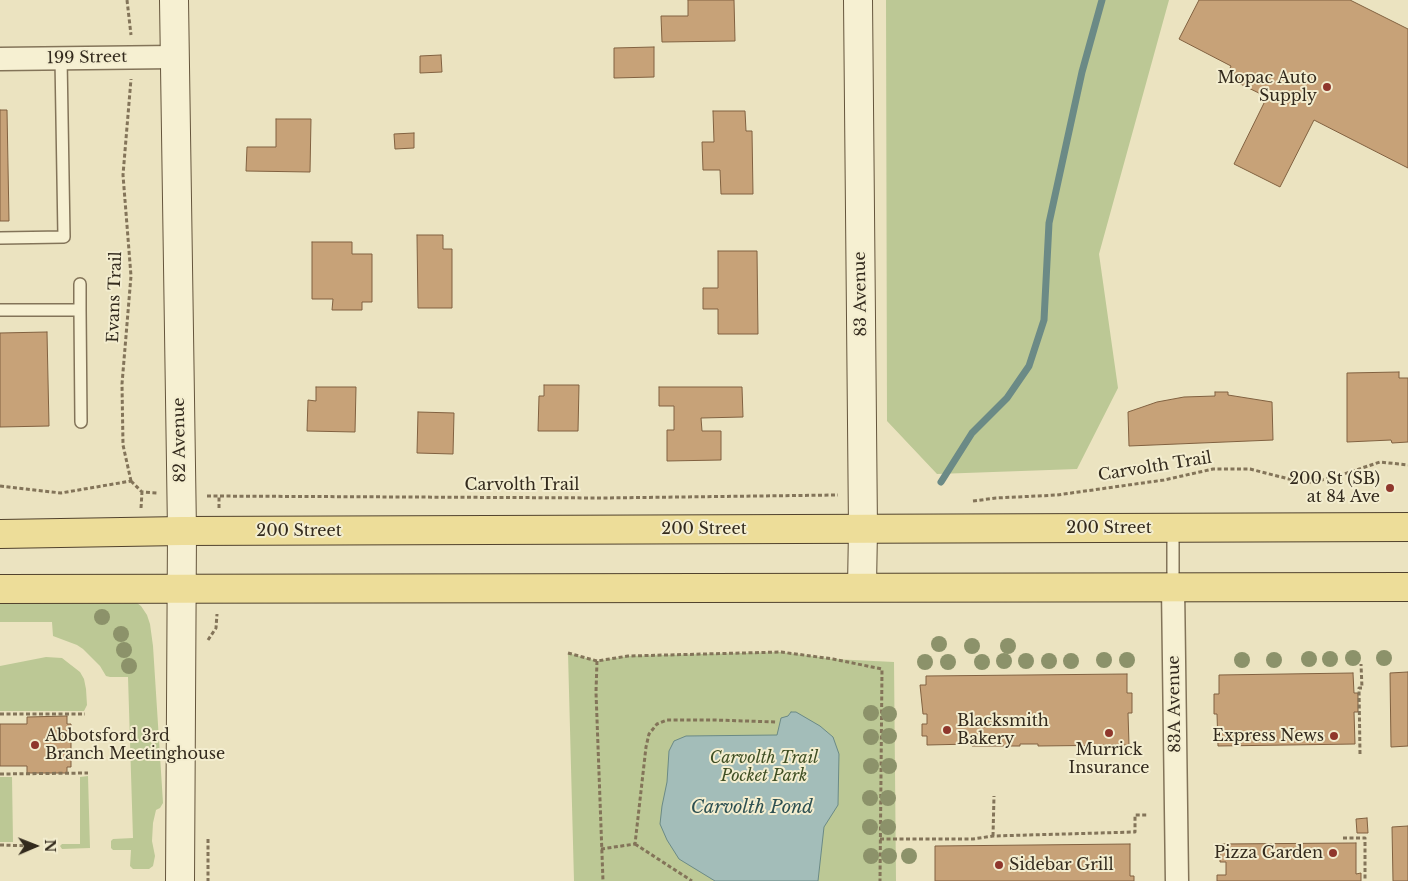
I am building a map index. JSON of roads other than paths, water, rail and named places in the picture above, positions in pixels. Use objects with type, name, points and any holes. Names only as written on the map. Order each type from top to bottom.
[{"type":"main road","name":"200 Street","points":[[0,534],[182,531],[1408,527]]},
{"type":"main road","points":[[0,589],[1408,586]]},
{"type":"street","name":"82 Avenue","points":[[174,0],[182,531],[180,881]]},
{"type":"street","name":"83 Avenue","points":[[858,0],[862,587]]},
{"type":"street","name":"199 Street","points":[[0,59],[174,57]]},
{"type":"street","name":"83A Avenue","points":[[1173,587],[1177,881]]},
{"type":"lane","points":[[0,238],[64,236],[61,58]]},
{"type":"lane","points":[[80,284],[81,422]]},
{"type":"lane","points":[[0,310],[80,310]]},
{"type":"lane","name":"83A Avenue","points":[[1173,528],[1173,587]]},
{"type":"water","name":"Carvolth Pond","points":[[791,712],[796,712],[820,726],[833,737],[839,754],[838,805],[824,827],[818,881],[715,881],[679,859],[660,824],[667,782],[669,751],[674,741],[686,736],[777,735],[781,718],[788,716]]},
{"type":"waterway","points":[[941,482],[972,433],[1007,398],[1029,366],[1044,320],[1049,223],[1082,72],[1102,0]]},
{"type":"place","name":"Mopac Auto Supply","points":[[1327,87]]},
{"type":"place","name":"200 St (SB) at 84 Ave","points":[[1390,488]]},
{"type":"place","name":"Blacksmith Bakery","points":[[947,730]]},
{"type":"place","name":"Murrick Insurance","points":[[1109,733]]},
{"type":"place","name":"Express News","points":[[1334,736]]},
{"type":"place","name":"Abbotsford 3rd Branch Meetinghouse","points":[[35,745]]},
{"type":"place","name":"Pizza Garden","points":[[1333,853]]},
{"type":"place","name":"Sidebar Grill","points":[[999,865]]},
{"type":"park label","name":"Carvolth Trail Pocket Park","points":[[764,767]]}]
